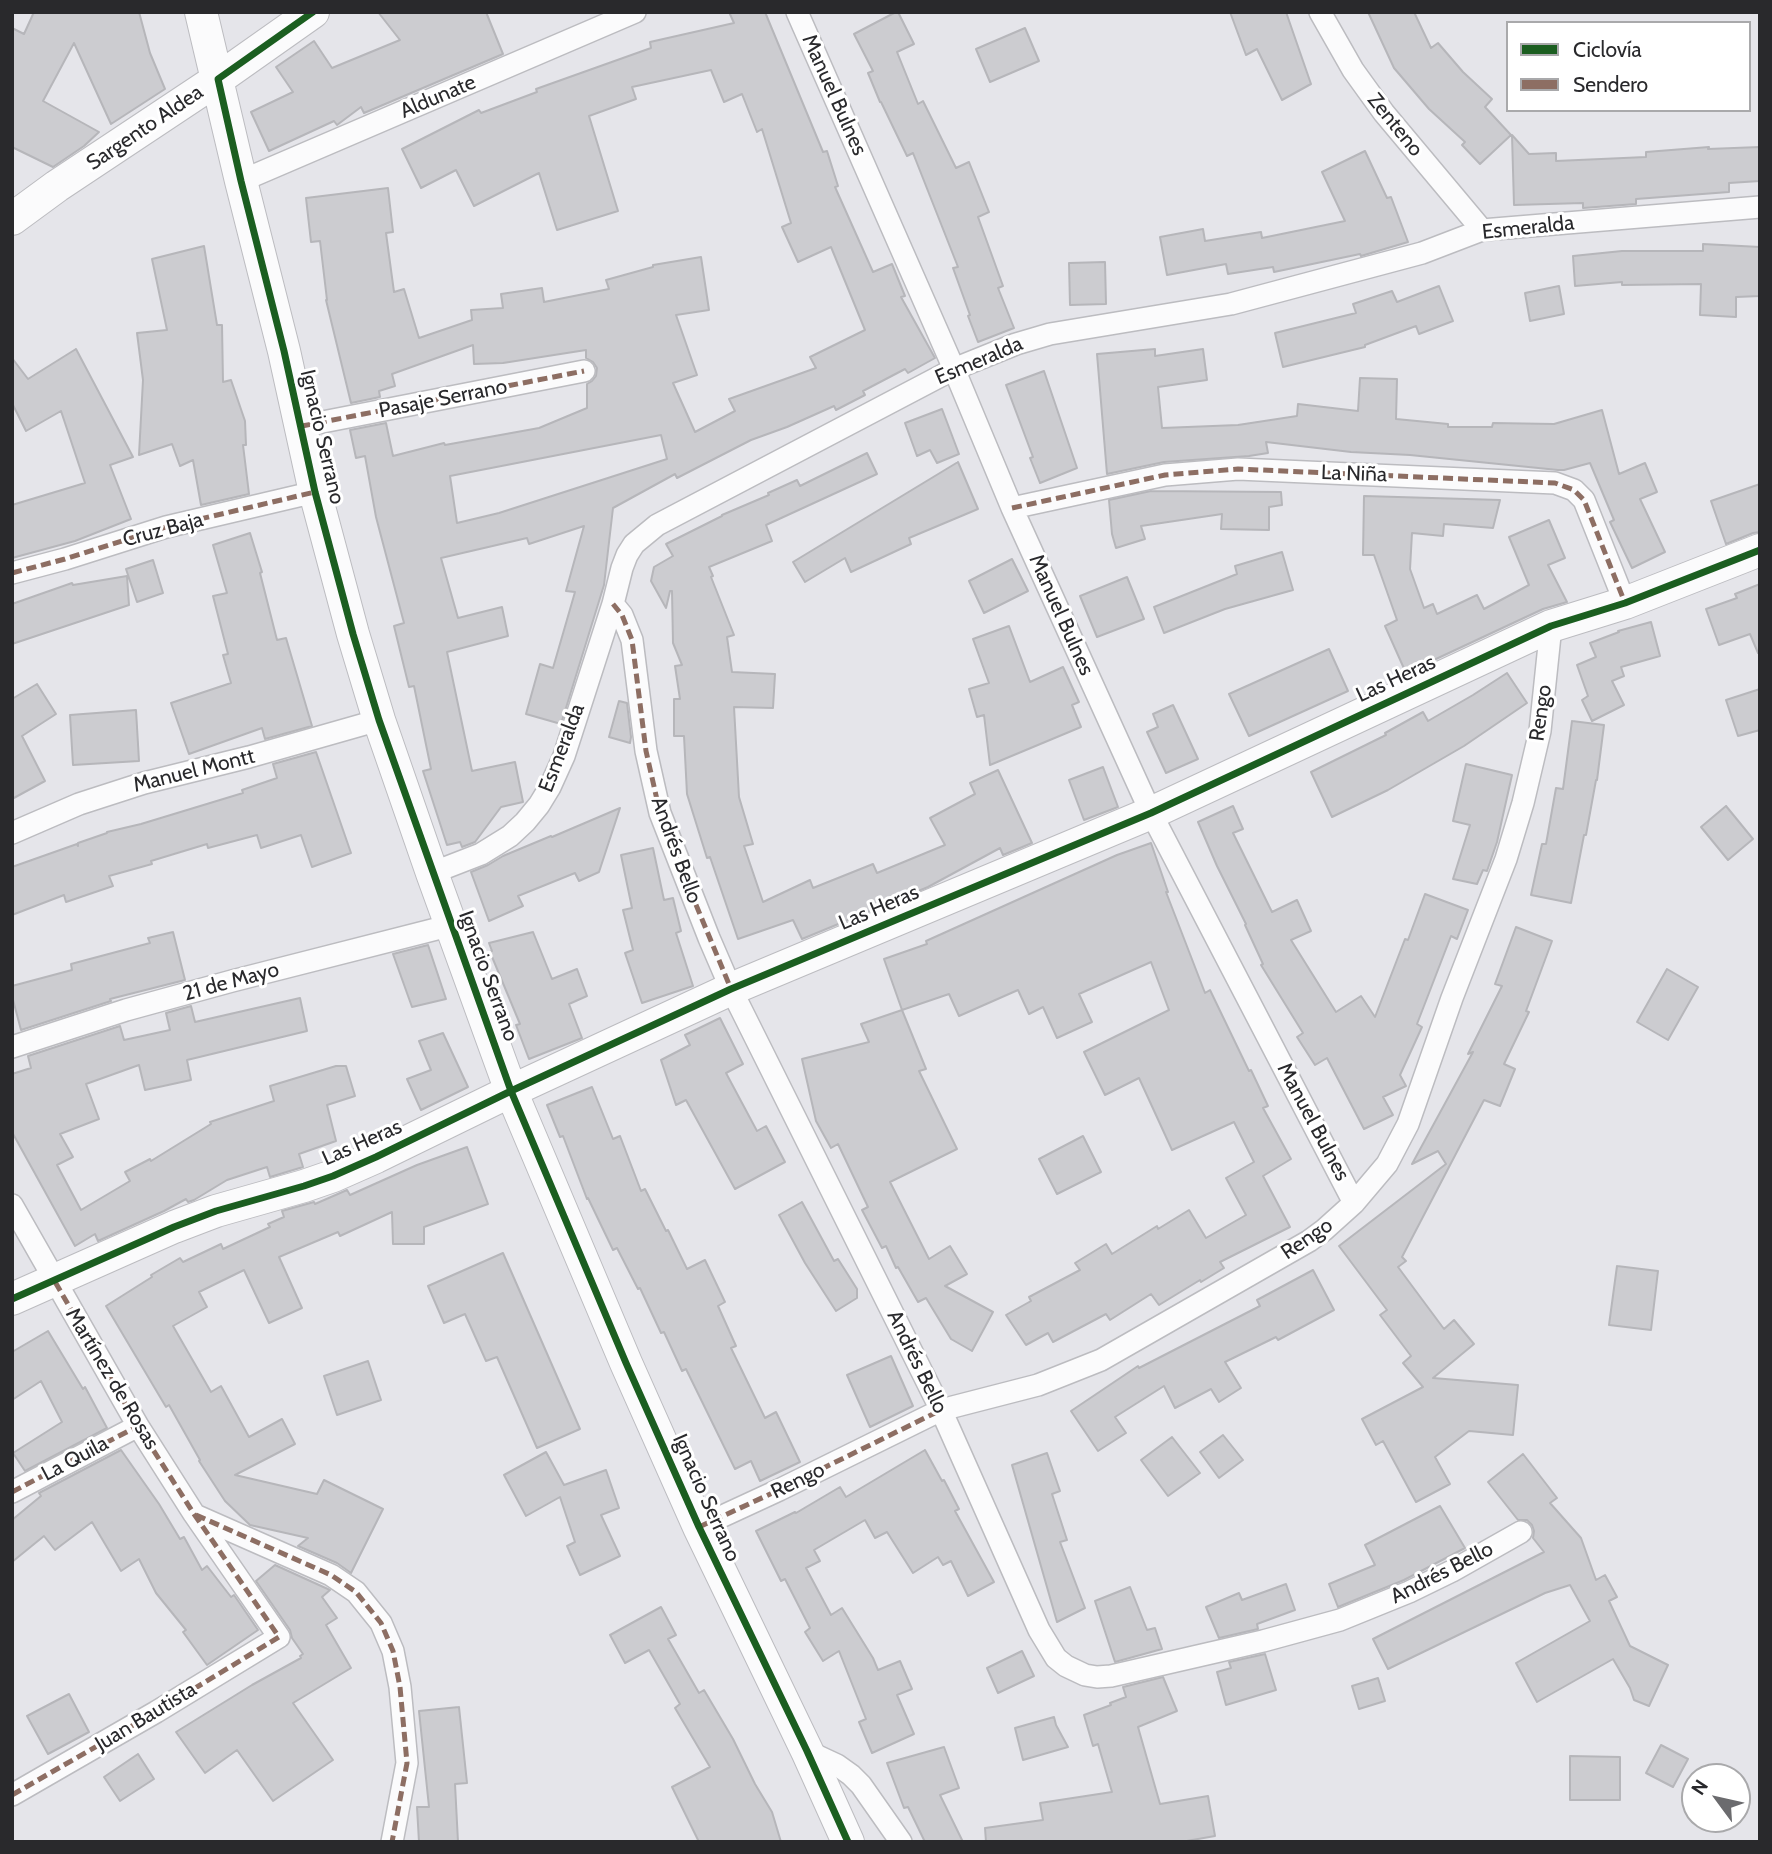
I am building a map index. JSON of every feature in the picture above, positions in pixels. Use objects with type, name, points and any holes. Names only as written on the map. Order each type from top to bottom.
[{"type":"street","name":"Ignacio Serrano","points":[[201,12],[302,426],[315,492],[353,634],[379,720],[432,873],[511,1091],[626,1363],[699,1527],[848,1842]]},
{"type":"street","name":"Sargento Aldea","points":[[12,219],[313,12]]},
{"type":"street","name":"Aldunate","points":[[241,181],[635,12]]},
{"type":"street","name":"Manuel Bulnes","points":[[797,12],[1012,508],[1151,813],[1354,1203]]},
{"type":"street","name":"Zenteno","points":[[1320,12],[1353,70],[1384,113],[1482,230]]},
{"type":"street","name":"Esmeralda","points":[[432,873],[481,855],[496,846],[525,822],[539,805],[561,764],[627,555],[634,544],[657,526],[954,369],[1016,344],[1050,334],[1244,301],[1422,253],[1482,230],[1760,207]]},
{"type":"street","name":"Pasaje Serrano","points":[[302,426],[584,371]]},
{"type":"street","name":"La Niña","points":[[1012,508],[1165,475],[1238,469],[1555,482],[1574,490],[1584,500],[1625,603]]},
{"type":"street","name":"Cruz Baja","points":[[12,573],[166,527],[315,492]]},
{"type":"street","name":"Las Heras","points":[[12,1299],[174,1227],[216,1211],[333,1176],[731,989],[1151,813],[1550,626],[1625,603],[1760,550]]},
{"type":"street","name":"Andrés Bello","points":[[613,604],[622,615],[632,640],[646,751],[660,813],[731,989],[941,1410],[1039,1630],[1056,1658],[1085,1675],[1111,1676],[1263,1641],[1340,1620],[1409,1592],[1521,1532]]},
{"type":"street","name":"Rengo","points":[[699,1527],[941,1410],[1038,1385],[1101,1360],[1308,1241],[1354,1203],[1387,1164],[1408,1124],[1452,998],[1506,859],[1540,731],[1550,626]]},
{"type":"street","name":"Manuel Montt","points":[[12,833],[79,804],[144,783],[249,758],[379,720]]},
{"type":"street","name":"21 de Mayo","points":[[12,1047],[125,1010],[452,925]]},
{"type":"street","name":"Martínez de Rosas","points":[[12,1205],[138,1426],[194,1514],[279,1637]]},
{"type":"street","name":"La Quila","points":[[12,1492],[138,1426]]},
{"type":"street","points":[[194,1514],[331,1575],[356,1592],[381,1623],[393,1651],[400,1687],[407,1763],[392,1842]]},
{"type":"street","name":"Juan Bautista","points":[[12,1795],[279,1637]]},
{"type":"street","points":[[807,1751],[838,1765],[851,1775],[901,1842]]},
{"type":"building","points":[[34,12],[139,12],[150,53],[165,89],[111,124],[74,43],[43,101],[99,132],[53,167],[12,147],[12,28],[24,34]]},
{"type":"building","points":[[378,12],[486,12],[503,54],[364,113],[361,107],[337,125],[334,121],[269,151],[251,112],[293,92],[276,67],[314,41],[332,68],[400,40]]},
{"type":"building","points":[[729,12],[765,12],[823,152],[827,151],[838,186],[835,187],[873,272],[892,264],[905,296],[901,297],[935,358],[908,373],[905,369],[863,391],[865,395],[836,410],[834,406],[751,440],[677,478],[675,474],[613,508],[604,585],[561,724],[526,714],[540,664],[553,668],[575,592],[566,591],[584,526],[529,544],[527,538],[441,558],[458,618],[502,607],[508,636],[447,652],[472,771],[515,762],[523,802],[501,807],[475,842],[462,847],[460,842],[447,845],[423,771],[431,769],[414,686],[409,687],[394,626],[404,623],[376,517],[365,456],[356,458],[350,430],[386,423],[393,456],[444,443],[445,445],[539,428],[587,408],[587,384],[596,376],[597,368],[586,358],[586,350],[503,363],[474,364],[473,345],[392,374],[395,386],[379,391],[380,397],[351,403],[326,300],[320,241],[311,242],[306,198],[388,188],[393,232],[386,233],[394,292],[404,289],[419,338],[472,320],[471,310],[503,308],[501,294],[542,288],[544,302],[609,289],[606,280],[653,265],[701,257],[709,310],[676,315],[697,375],[673,383],[695,432],[735,411],[729,399],[816,368],[810,357],[865,330],[831,247],[798,262],[782,227],[791,223],[762,129],[757,132],[742,94],[724,102],[711,70],[632,87],[636,99],[589,116],[618,211],[557,230],[539,173],[474,206],[456,170],[421,188],[402,149],[479,110],[481,113],[537,92],[536,89],[651,48],[650,42],[734,23]],"holes":[[[661,435],[667,459],[499,513],[457,523],[450,476]]]},
{"type":"building","points":[[896,12],[914,44],[897,52],[918,104],[923,101],[956,168],[969,162],[989,212],[978,217],[1003,286],[998,288],[1014,328],[978,342],[953,268],[958,267],[913,153],[907,156],[880,102],[868,73],[873,71],[854,34]]},
{"type":"building","points":[[1230,12],[1286,12],[1311,84],[1282,100],[1257,49],[1246,55]]},
{"type":"building","points":[[1368,12],[1414,12],[1431,48],[1438,43],[1463,72],[1492,99],[1485,107],[1511,135],[1480,164],[1462,145],[1465,142],[1429,109],[1394,68]]},
{"type":"building","points":[[1025,28],[1039,61],[990,82],[976,49]]},
{"type":"building","points":[[1512,135],[1529,154],[1556,153],[1556,161],[1646,157],[1646,152],[1709,147],[1708,149],[1760,147],[1760,181],[1729,183],[1729,192],[1636,199],[1636,204],[1583,208],[1583,203],[1514,205]]},
{"type":"building","points":[[1365,151],[1387,198],[1391,197],[1408,242],[1361,256],[1360,254],[1274,272],[1273,267],[1228,274],[1226,264],[1167,275],[1160,237],[1203,229],[1205,241],[1261,232],[1262,238],[1345,221],[1322,172]]},
{"type":"building","points":[[1703,244],[1760,247],[1760,296],[1736,297],[1736,317],[1700,315],[1701,284],[1622,285],[1622,282],[1575,286],[1573,256],[1622,251],[1703,251]]},
{"type":"building","points":[[204,246],[217,325],[222,325],[223,382],[231,380],[245,421],[246,445],[243,445],[249,494],[201,505],[193,460],[180,466],[172,444],[139,455],[143,380],[137,333],[167,330],[152,259]]},
{"type":"building","points":[[1105,262],[1106,304],[1070,305],[1069,263]]},
{"type":"building","points":[[1439,286],[1453,321],[1419,334],[1416,326],[1365,347],[1283,367],[1275,333],[1356,313],[1353,304],[1392,291],[1397,302]]},
{"type":"building","points":[[1559,286],[1564,314],[1530,321],[1525,293]]},
{"type":"building","points":[[76,349],[133,457],[110,465],[131,519],[75,541],[12,558],[12,505],[85,483],[61,411],[26,431],[12,403],[12,358],[28,379]]},
{"type":"building","points":[[1155,349],[1155,356],[1203,349],[1207,380],[1158,387],[1162,428],[1238,425],[1297,416],[1298,404],[1358,411],[1360,378],[1397,379],[1396,419],[1448,424],[1448,427],[1492,427],[1493,423],[1554,424],[1602,410],[1619,474],[1645,463],[1657,492],[1640,499],[1665,552],[1632,568],[1610,522],[1614,520],[1590,463],[1558,470],[1266,442],[1268,453],[1164,462],[1107,474],[1097,354]]},
{"type":"building","points":[[1044,371],[1077,468],[1040,483],[1006,385]]},
{"type":"building","points":[[942,409],[959,454],[937,463],[930,450],[917,456],[905,423]]},
{"type":"building","points":[[867,453],[877,474],[766,525],[772,541],[709,567],[734,635],[727,637],[732,672],[775,674],[773,708],[734,707],[739,797],[753,844],[744,846],[763,902],[810,880],[813,888],[873,864],[877,873],[945,845],[930,818],[975,794],[970,783],[998,770],[1032,843],[1003,855],[1000,848],[928,887],[802,939],[793,920],[738,939],[710,857],[707,858],[687,794],[684,736],[674,736],[674,699],[680,699],[675,666],[682,665],[673,643],[672,591],[666,608],[651,581],[654,567],[673,556],[666,544],[722,515],[769,495],[768,493],[797,480],[800,486]]},
{"type":"building","points":[[958,462],[978,509],[909,538],[911,544],[851,572],[845,558],[805,582],[793,562]]},
{"type":"building","points":[[1760,484],[1760,532],[1726,544],[1711,501]]},
{"type":"building","points":[[1151,491],[1281,492],[1282,505],[1269,507],[1269,530],[1221,529],[1222,514],[1141,526],[1145,539],[1116,548],[1109,500]]},
{"type":"building","points":[[1364,496],[1500,500],[1493,528],[1444,524],[1443,536],[1412,533],[1410,569],[1424,608],[1433,604],[1437,614],[1477,595],[1484,609],[1529,585],[1509,537],[1549,520],[1565,558],[1548,565],[1567,602],[1543,609],[1406,673],[1385,626],[1397,620],[1374,555],[1363,555]]},
{"type":"building","points":[[250,533],[277,640],[286,638],[312,726],[265,739],[262,728],[189,754],[171,703],[231,683],[223,655],[228,654],[213,596],[227,593],[213,545]]},
{"type":"building","points":[[1282,552],[1293,590],[1225,609],[1164,633],[1154,607],[1237,574],[1235,566]]},
{"type":"building","points":[[1012,559],[1028,591],[984,613],[969,581]]},
{"type":"building","points":[[153,560],[163,593],[137,602],[126,569]]},
{"type":"building","points":[[127,576],[129,605],[12,644],[12,604],[72,583],[73,585]]},
{"type":"building","points":[[1127,577],[1144,619],[1097,637],[1080,596]]},
{"type":"building","points":[[1760,584],[1760,653],[1750,634],[1719,645],[1706,609],[1737,598],[1735,594]]},
{"type":"building","points":[[1651,622],[1660,656],[1621,667],[1624,676],[1612,681],[1624,705],[1592,721],[1582,700],[1588,696],[1577,665],[1596,657],[1590,643],[1618,631]]},
{"type":"building","points":[[1009,626],[1030,682],[1063,667],[1079,702],[1072,705],[1081,727],[990,765],[984,715],[977,717],[969,689],[989,683],[973,639]]},
{"type":"building","points":[[1329,649],[1348,691],[1249,736],[1229,694]]},
{"type":"building","points":[[1507,673],[1527,703],[1464,746],[1388,790],[1332,817],[1311,772],[1386,735],[1385,733],[1423,712],[1428,721]]},
{"type":"building","points":[[37,684],[56,714],[22,736],[45,781],[12,799],[12,699]]},
{"type":"building","points":[[1760,689],[1760,730],[1738,736],[1726,700]]},
{"type":"building","points":[[619,701],[627,703],[630,743],[609,737]]},
{"type":"building","points":[[1173,705],[1198,759],[1166,773],[1147,732],[1158,727],[1153,714]]},
{"type":"building","points":[[136,710],[139,761],[73,765],[70,715]]},
{"type":"building","points":[[1572,721],[1604,725],[1597,780],[1571,903],[1531,895],[1542,844],[1546,844],[1556,788],[1563,789]]},
{"type":"building","points":[[316,752],[351,853],[312,867],[301,835],[261,848],[257,835],[208,848],[207,844],[109,876],[113,886],[66,902],[64,895],[12,915],[12,867],[77,844],[78,846],[78,843],[107,832],[243,793],[242,790],[277,778],[273,764]]},
{"type":"building","points":[[1466,764],[1512,775],[1497,842],[1487,871],[1483,870],[1477,884],[1453,879],[1470,825],[1453,821]]},
{"type":"building","points":[[1103,767],[1118,807],[1084,820],[1069,780]]},
{"type":"building","points":[[1233,806],[1243,829],[1233,833],[1272,912],[1297,900],[1311,931],[1291,940],[1336,1012],[1361,996],[1375,1017],[1425,894],[1468,910],[1457,939],[1451,936],[1417,1024],[1422,1027],[1400,1075],[1406,1086],[1383,1097],[1393,1115],[1364,1129],[1327,1058],[1315,1065],[1297,1037],[1303,1033],[1261,965],[1263,964],[1246,924],[1198,822]]},
{"type":"building","points":[[1726,806],[1753,839],[1728,860],[1701,827]]},
{"type":"building","points":[[620,808],[599,872],[579,881],[575,873],[518,896],[523,906],[489,921],[471,872]]},
{"type":"building","points":[[1151,843],[1166,892],[1205,993],[1210,990],[1268,1106],[1263,1108],[1291,1159],[1263,1176],[1290,1227],[1220,1262],[1224,1268],[1159,1305],[1151,1294],[1110,1320],[1106,1314],[1053,1342],[1048,1333],[1026,1345],[1006,1315],[1031,1301],[1029,1297],[1080,1270],[1075,1263],[1106,1244],[1112,1254],[1189,1210],[1206,1238],[1246,1215],[1226,1178],[1254,1162],[1234,1122],[1172,1150],[1139,1078],[1105,1095],[1084,1052],[1169,1010],[1151,962],[1079,994],[1092,1022],[1057,1038],[1043,1007],[1029,1014],[1018,990],[959,1016],[949,994],[902,1010],[884,959],[927,944],[926,941],[1117,855]]},
{"type":"building","points":[[653,848],[664,900],[673,898],[681,931],[676,933],[693,986],[642,1003],[625,953],[633,950],[623,910],[632,908],[621,855]]},
{"type":"building","points":[[1516,927],[1552,941],[1526,1011],[1529,1012],[1504,1064],[1515,1069],[1500,1106],[1484,1100],[1402,1257],[1406,1261],[1398,1267],[1444,1329],[1454,1320],[1474,1344],[1433,1378],[1518,1385],[1513,1435],[1469,1431],[1435,1457],[1450,1484],[1416,1502],[1383,1441],[1376,1445],[1362,1419],[1423,1387],[1403,1363],[1411,1356],[1380,1315],[1387,1310],[1339,1246],[1446,1164],[1438,1151],[1412,1164],[1473,1052],[1468,1054],[1502,986],[1495,984]]},
{"type":"building","points":[[173,932],[185,980],[110,999],[111,1001],[21,1030],[12,986],[72,970],[71,964],[150,943],[148,938]]},
{"type":"building","points":[[533,932],[552,979],[577,969],[587,996],[569,1004],[582,1038],[529,1059],[516,1025],[520,1024],[490,952],[489,943]]},
{"type":"building","points":[[428,945],[446,999],[412,1007],[393,954]]},
{"type":"building","points":[[1667,969],[1698,987],[1668,1040],[1637,1022]]},
{"type":"building","points":[[300,998],[307,1031],[187,1060],[191,1080],[145,1090],[139,1065],[86,1084],[99,1119],[60,1134],[73,1157],[57,1165],[81,1210],[130,1181],[125,1172],[150,1159],[151,1161],[211,1124],[210,1122],[274,1101],[270,1086],[336,1066],[346,1066],[355,1096],[327,1105],[336,1141],[299,1154],[303,1167],[270,1177],[267,1167],[227,1180],[194,1200],[188,1202],[186,1199],[98,1241],[95,1234],[75,1246],[12,1132],[12,1074],[31,1068],[28,1056],[120,1026],[124,1040],[170,1030],[166,1013],[191,1006],[195,1022]]},
{"type":"building","points":[[902,1010],[926,1069],[919,1071],[957,1149],[890,1182],[929,1259],[950,1246],[967,1274],[945,1286],[993,1312],[972,1351],[951,1339],[926,1298],[918,1302],[898,1267],[896,1268],[886,1246],[882,1248],[862,1210],[868,1207],[838,1144],[831,1148],[816,1121],[802,1059],[869,1042],[861,1024]]},
{"type":"building","points":[[720,1018],[743,1064],[726,1073],[757,1131],[766,1126],[785,1162],[735,1189],[686,1100],[676,1105],[661,1060],[690,1045],[685,1035]]},
{"type":"building","points":[[443,1033],[468,1087],[421,1110],[407,1079],[431,1070],[419,1041]]},
{"type":"building","points":[[592,1087],[613,1139],[620,1136],[641,1191],[645,1189],[687,1269],[705,1260],[725,1302],[718,1306],[736,1346],[731,1348],[765,1418],[776,1412],[800,1462],[760,1481],[751,1461],[735,1469],[686,1369],[682,1371],[664,1332],[661,1333],[617,1248],[613,1250],[587,1199],[563,1136],[560,1137],[547,1105]]},
{"type":"building","points":[[1083,1136],[1101,1172],[1057,1194],[1039,1159]]},
{"type":"building","points":[[467,1147],[488,1204],[424,1227],[424,1244],[393,1244],[392,1212],[340,1236],[338,1232],[279,1257],[302,1308],[269,1323],[244,1270],[199,1292],[207,1307],[173,1326],[211,1392],[221,1386],[249,1437],[282,1419],[295,1444],[235,1475],[317,1494],[324,1480],[383,1509],[351,1573],[337,1563],[298,1546],[308,1538],[250,1525],[225,1501],[199,1461],[169,1405],[166,1407],[106,1306],[180,1258],[183,1262],[221,1244],[223,1249],[270,1227],[268,1224],[284,1217],[282,1211],[314,1202],[315,1204],[347,1190],[350,1195],[417,1165]]},
{"type":"building","points":[[802,1202],[834,1261],[838,1259],[857,1289],[857,1298],[836,1311],[805,1263],[779,1215]]},
{"type":"building","points":[[503,1253],[580,1429],[537,1448],[497,1357],[486,1361],[465,1314],[444,1323],[428,1286]]},
{"type":"building","points":[[1617,1266],[1658,1271],[1651,1330],[1609,1325]]},
{"type":"building","points":[[1313,1270],[1334,1310],[1278,1340],[1276,1337],[1225,1362],[1241,1388],[1219,1402],[1211,1389],[1175,1408],[1164,1386],[1115,1417],[1126,1433],[1098,1451],[1071,1411],[1138,1366],[1139,1368],[1260,1306],[1257,1300]]},
{"type":"building","points":[[48,1331],[83,1389],[85,1387],[107,1428],[25,1471],[13,1453],[62,1422],[41,1381],[12,1400],[12,1352]]},
{"type":"building","points":[[891,1356],[913,1406],[870,1427],[847,1375]]},
{"type":"building","points":[[368,1361],[381,1400],[337,1415],[324,1376]]},
{"type":"building","points":[[1223,1435],[1243,1460],[1219,1478],[1200,1452]]},
{"type":"building","points":[[1172,1437],[1200,1473],[1168,1496],[1141,1460]]},
{"type":"building","points":[[121,1450],[180,1539],[184,1537],[202,1570],[207,1566],[231,1597],[234,1595],[258,1630],[207,1665],[183,1632],[186,1630],[156,1593],[139,1559],[121,1571],[92,1522],[55,1550],[44,1536],[12,1562],[12,1520],[41,1496],[39,1493]]},
{"type":"building","points":[[925,1450],[942,1481],[944,1480],[959,1509],[955,1511],[994,1582],[968,1596],[951,1561],[943,1565],[938,1557],[913,1573],[887,1532],[875,1538],[865,1520],[814,1550],[820,1561],[806,1568],[831,1615],[842,1608],[878,1670],[900,1661],[912,1689],[897,1695],[914,1734],[872,1753],[859,1722],[866,1719],[839,1651],[823,1661],[805,1632],[810,1628],[785,1579],[781,1581],[756,1531],[796,1513],[840,1487],[846,1497]]},
{"type":"building","points":[[546,1452],[564,1485],[606,1470],[619,1508],[601,1515],[620,1556],[580,1575],[567,1546],[575,1542],[560,1497],[526,1516],[504,1475]]},
{"type":"building","points":[[1047,1453],[1060,1491],[1052,1494],[1067,1540],[1060,1542],[1085,1608],[1057,1622],[1012,1465]]},
{"type":"building","points":[[1523,1454],[1557,1498],[1550,1503],[1581,1538],[1596,1580],[1605,1575],[1617,1597],[1609,1601],[1630,1646],[1668,1665],[1649,1706],[1634,1700],[1613,1659],[1537,1702],[1516,1663],[1590,1621],[1570,1585],[1545,1593],[1388,1669],[1373,1639],[1544,1552],[1533,1538],[1532,1525],[1527,1520],[1518,1520],[1488,1482]]},
{"type":"building","points":[[1440,1506],[1465,1548],[1404,1580],[1338,1607],[1329,1584],[1375,1565],[1365,1545]]},
{"type":"building","points":[[275,1565],[330,1590],[322,1597],[337,1618],[326,1625],[351,1668],[293,1703],[333,1760],[273,1801],[237,1750],[205,1773],[176,1732],[301,1658],[303,1654],[290,1630],[256,1581]]},
{"type":"building","points":[[1286,1584],[1295,1610],[1257,1624],[1258,1629],[1219,1638],[1206,1607],[1239,1593],[1242,1600]]},
{"type":"building","points":[[1130,1587],[1147,1630],[1155,1628],[1162,1649],[1115,1662],[1095,1601]]},
{"type":"building","points":[[661,1607],[676,1635],[668,1639],[699,1693],[704,1690],[733,1739],[772,1812],[781,1842],[699,1842],[672,1787],[710,1767],[675,1708],[680,1704],[649,1650],[625,1663],[610,1635]]},
{"type":"building","points":[[1022,1651],[1034,1676],[998,1693],[987,1668]]},
{"type":"building","points":[[1265,1654],[1276,1690],[1226,1705],[1217,1672],[1231,1668],[1229,1662]]},
{"type":"building","points":[[1163,1677],[1177,1711],[1138,1727],[1160,1804],[1208,1796],[1215,1836],[1181,1842],[986,1842],[985,1828],[1043,1820],[1040,1803],[1112,1792],[1098,1744],[1093,1746],[1084,1715],[1126,1697],[1123,1687]]},
{"type":"building","points":[[1378,1678],[1385,1701],[1359,1709],[1352,1686]]},
{"type":"building","points":[[69,1694],[89,1732],[48,1754],[27,1716]]},
{"type":"building","points":[[459,1707],[467,1783],[455,1784],[458,1842],[419,1842],[417,1807],[429,1807],[419,1711]]},
{"type":"building","points":[[1054,1717],[1068,1747],[1023,1760],[1015,1728]]},
{"type":"building","points":[[1661,1745],[1688,1759],[1686,1763],[1681,1763],[1681,1772],[1673,1787],[1646,1773]]},
{"type":"building","points":[[944,1747],[959,1788],[940,1795],[963,1842],[925,1842],[908,1807],[904,1808],[887,1763]]},
{"type":"building","points":[[138,1754],[154,1779],[120,1801],[104,1777]]},
{"type":"building","points":[[1570,1756],[1620,1757],[1620,1800],[1570,1800]]},
{"type":"marked path","points":[[302,426],[584,371]]},
{"type":"marked path","points":[[1012,508],[1165,475],[1238,469],[1555,483],[1574,490],[1584,500],[1625,603]]},
{"type":"marked path","points":[[12,573],[166,527],[315,492]]},
{"type":"marked path","points":[[613,604],[622,615],[632,640],[646,751],[660,813],[731,989]]},
{"type":"marked path","points":[[12,1795],[279,1637],[194,1514],[138,1426],[54,1280]]},
{"type":"marked path","points":[[699,1527],[941,1410]]},
{"type":"marked path","points":[[12,1492],[138,1426]]},
{"type":"marked path","points":[[196,1515],[331,1575],[356,1592],[381,1623],[393,1651],[400,1687],[407,1763],[392,1842]]},
{"type":"cycle path","points":[[313,12],[218,79],[315,492],[353,634],[379,720],[511,1091],[699,1527],[848,1842]]},
{"type":"cycle path","points":[[12,1299],[174,1227],[216,1211],[333,1176],[731,989],[1151,813],[1551,626],[1625,603],[1760,550]]}]
